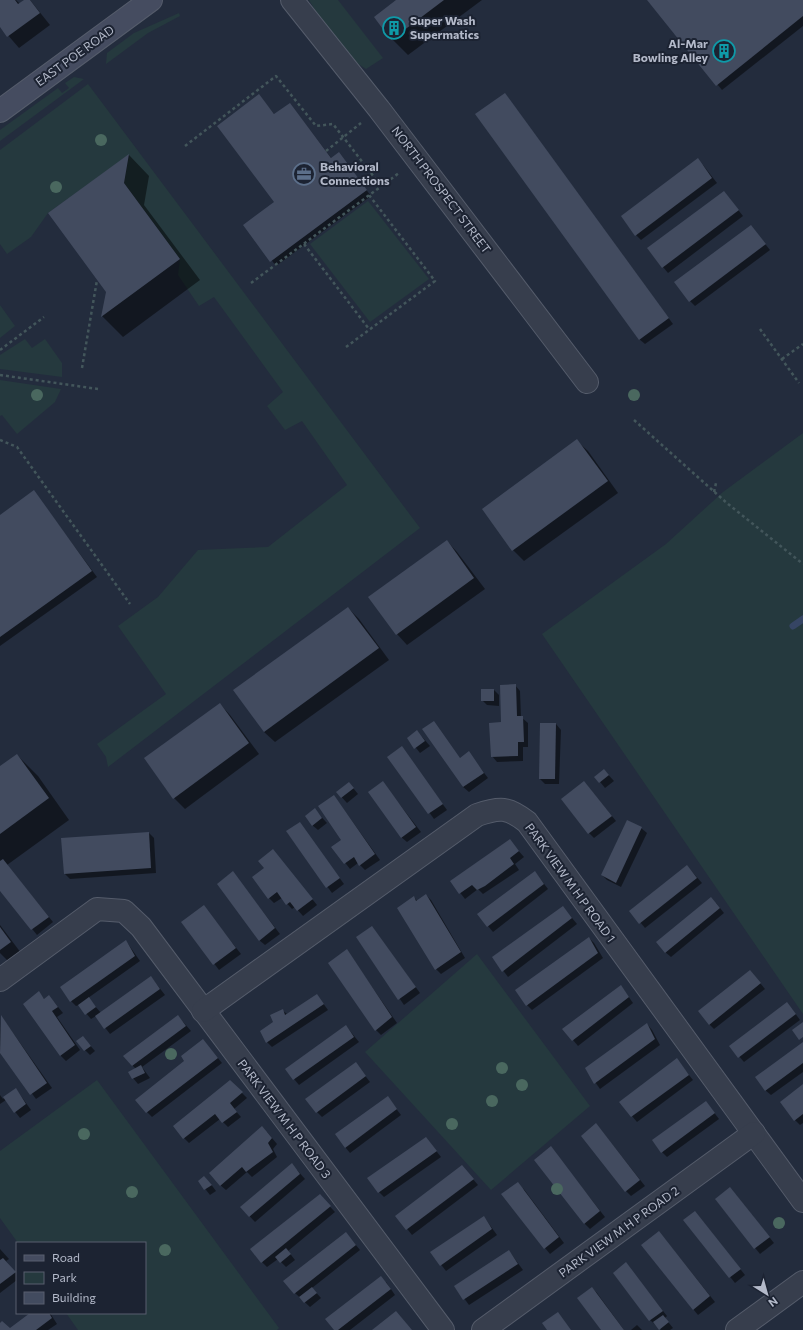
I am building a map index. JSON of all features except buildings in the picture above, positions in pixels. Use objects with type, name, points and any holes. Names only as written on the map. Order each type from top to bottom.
[{"type":"main road","name":"EAST POE ROAD","points":[[0,111],[151,0]]},
{"type":"street","name":"NORTH PROSPECT STREET","points":[[292,0],[379,109],[587,382]]},
{"type":"street","name":"PARK VIEW M H P ROAD 1","points":[[203,1011],[477,815],[494,809],[513,811],[527,822],[803,1201]]},
{"type":"street","name":"PARK VIEW M H P ROAD 3","points":[[0,980],[97,909],[124,911],[141,927],[442,1330]]},
{"type":"street","name":"PARK VIEW M H P ROAD 2","points":[[483,1330],[754,1133]]},
{"type":"street","points":[[737,1330],[803,1282]]},
{"type":"path","points":[[185,146],[276,76],[316,126],[333,124],[381,186]]},
{"type":"path","points":[[326,152],[379,109]]},
{"type":"path","points":[[251,283],[381,186],[418,161]]},
{"type":"path","points":[[346,347],[435,281],[370,195]]},
{"type":"path","points":[[304,244],[369,329]]},
{"type":"path","points":[[82,368],[97,280]]},
{"type":"path","points":[[0,350],[44,317]]},
{"type":"path","points":[[760,329],[798,383]]},
{"type":"path","points":[[782,359],[803,344]]},
{"type":"path","points":[[0,375],[98,389]]},
{"type":"path","points":[[634,420],[714,492],[803,564]]},
{"type":"path","points":[[0,440],[17,447],[130,604]]},
{"type":"path","points":[[714,492],[716,483]]},
{"type":"green space","points":[[309,0],[338,0],[383,58],[366,69],[349,58],[322,22]]},
{"type":"green space","points":[[179,13],[180,16],[148,33],[106,64],[107,53],[134,33]]},
{"type":"green space","points":[[74,77],[84,79],[0,141],[0,130],[58,88],[62,93],[69,88],[65,83]]},
{"type":"green space","points":[[88,84],[420,528],[108,767],[106,757],[97,744],[166,694],[118,626],[158,597],[198,550],[268,547],[347,485],[302,421],[285,430],[267,406],[283,392],[214,297],[199,306],[178,275],[180,259],[124,183],[129,155],[48,213],[31,237],[7,254],[0,244],[0,150]]},
{"type":"green space","points":[[368,201],[429,279],[370,322],[310,244]]},
{"type":"green space","points":[[0,305],[15,326],[0,338]]},
{"type":"green space","points":[[25,339],[32,348],[45,339],[62,363],[62,377],[0,369],[0,355]]},
{"type":"green space","points":[[0,380],[61,389],[55,402],[17,434],[2,415],[0,416]]},
{"type":"green space","points":[[803,433],[803,1014],[542,634],[666,544],[723,492]]},
{"type":"green space","points":[[477,954],[590,1106],[491,1190],[365,1052]]},
{"type":"green space","points":[[97,1080],[279,1328],[277,1330],[78,1330],[67,1314],[146,1314],[146,1242],[17,1242],[0,1218],[0,1151]]},
{"type":"waterway","points":[[793,626],[803,619]]},
{"type":"place","name":"Super Wash Supermatics","points":[[394,28]]},
{"type":"place","name":"Al-Mar Bowling Alley","points":[[724,51]]},
{"type":"place","name":"Behavioral Connections","points":[[304,174]]}]
